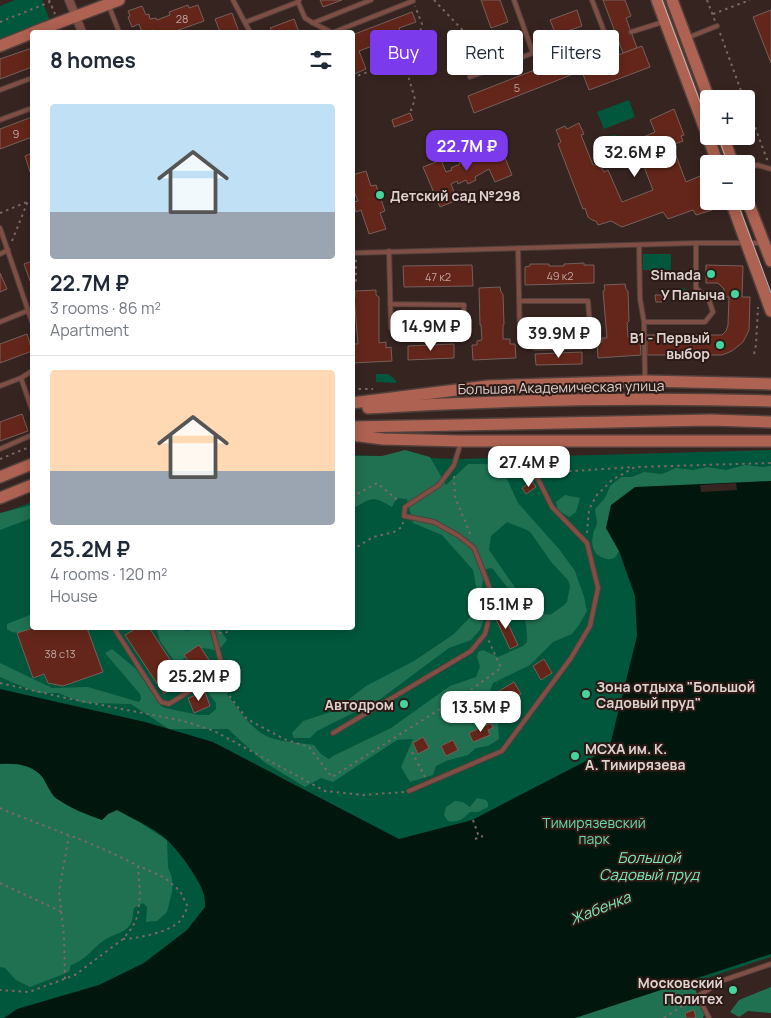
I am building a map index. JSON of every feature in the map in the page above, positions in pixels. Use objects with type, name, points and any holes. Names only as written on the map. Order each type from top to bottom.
[{"type":"main road","points":[[657,0],[715,155]]},
{"type":"main road","points":[[672,0],[706,90]]},
{"type":"main road","points":[[40,30],[114,2]]},
{"type":"main road","points":[[0,46],[30,34]]},
{"type":"main road","points":[[734,210],[771,311]]},
{"type":"main road","points":[[751,210],[771,261]]},
{"type":"main road","points":[[355,404],[488,386],[646,381],[771,384]]},
{"type":"main road","name":"Большая Академическая улица","points":[[355,409],[554,400],[710,399],[771,401]]},
{"type":"main road","points":[[355,428],[711,420],[771,422]]},
{"type":"main road","points":[[355,435],[383,439],[461,442],[771,441]]},
{"type":"main road","points":[[0,477],[30,465]]},
{"type":"main road","points":[[0,498],[30,486]]},
{"type":"street","points":[[69,0],[81,30]]},
{"type":"lane","points":[[233,0],[249,30]]},
{"type":"lane","points":[[313,23],[371,0]]},
{"type":"lane","points":[[514,0],[533,50]]},
{"type":"lane","points":[[592,0],[604,30]]},
{"type":"lane","points":[[246,22],[298,1],[305,18],[328,30]]},
{"type":"lane","points":[[114,2],[119,30]]},
{"type":"lane","points":[[337,30],[413,2]]},
{"type":"lane","points":[[631,32],[665,21]]},
{"type":"lane","points":[[686,39],[717,26]]},
{"type":"lane","points":[[470,77],[533,53]]},
{"type":"lane","points":[[0,90],[30,79]]},
{"type":"lane","points":[[0,120],[30,109]]},
{"type":"lane","points":[[755,167],[771,169]]},
{"type":"lane","points":[[0,228],[30,307]]},
{"type":"lane","points":[[644,322],[705,322],[713,312],[709,300],[696,288],[696,243]]},
{"type":"lane","points":[[355,252],[764,243]]},
{"type":"lane","points":[[639,245],[640,299],[644,322],[646,381]]},
{"type":"lane","points":[[518,248],[519,301],[520,340],[535,348],[581,347],[591,340],[588,301],[519,301]]},
{"type":"lane","points":[[0,254],[8,250]]},
{"type":"lane","points":[[388,251],[390,304],[391,328],[404,337],[463,333],[464,305],[390,304]]},
{"type":"lane","points":[[0,322],[30,310]]},
{"type":"lane","points":[[0,386],[30,372]]},
{"type":"lane","points":[[21,378],[30,404]]},
{"type":"lane","points":[[0,449],[30,437]]},
{"type":"lane","points":[[334,733],[476,647],[485,634],[494,599],[474,548],[459,536],[434,522],[404,516],[405,507],[439,485],[454,465],[461,442]]},
{"type":"lane","points":[[409,791],[502,751],[571,658],[590,626],[598,588],[587,543],[552,507],[535,473],[533,457],[526,442]]},
{"type":"lane","points":[[115,630],[161,702],[169,704],[223,670],[213,630]]},
{"type":"lane","points":[[709,1018],[698,996],[724,980],[771,964]]},
{"type":"path","points":[[434,0],[471,39],[488,47],[533,53]]},
{"type":"path","points":[[707,0],[741,90]]},
{"type":"path","points":[[713,14],[750,0]]},
{"type":"path","points":[[0,22],[50,2]]},
{"type":"path","points":[[413,2],[422,24],[421,30]]},
{"type":"path","points":[[355,77],[370,71]]},
{"type":"path","points":[[407,75],[414,99],[410,113]]},
{"type":"path","points":[[755,127],[771,169]]},
{"type":"path","points":[[0,213],[28,201]]},
{"type":"path","points":[[8,250],[28,201]]},
{"type":"path","points":[[355,267],[355,283]]},
{"type":"path","points":[[754,354],[758,302]]},
{"type":"path","points":[[0,459],[30,447]]},
{"type":"path","points":[[535,473],[636,467],[771,463]]},
{"type":"path","points":[[454,465],[455,497],[470,532],[474,548]]},
{"type":"path","points":[[587,543],[589,510],[596,496],[612,480],[636,467]]},
{"type":"path","points":[[355,495],[377,484],[405,507]]},
{"type":"path","points":[[355,548],[373,537],[394,532],[402,527],[404,516]]},
{"type":"path","points":[[214,633],[225,633],[230,630]]},
{"type":"path","points":[[0,683],[184,721],[214,731],[325,791],[363,795],[409,791]]},
{"type":"path","points":[[412,752],[428,783]]},
{"type":"path","points":[[0,808],[108,850],[165,878],[180,891],[188,907],[180,921],[160,932],[123,939]]},
{"type":"path","points":[[473,820],[479,838]]},
{"type":"path","points":[[65,979],[64,936],[59,892],[69,836]]},
{"type":"path","points":[[475,839],[483,836]]},
{"type":"path","points":[[0,990],[29,992],[76,975],[123,939],[132,928],[138,915],[140,892],[138,866]]},
{"type":"path","points":[[0,883],[62,912]]},
{"type":"path","points":[[664,1018],[698,996]]},
{"type":"green space","points":[[15,0],[42,0],[50,21],[0,40],[0,6]]},
{"type":"green space","points":[[629,100],[635,117],[604,129],[597,112]]},
{"type":"green space","points":[[614,135],[620,137],[622,143],[620,149],[614,151],[608,149],[606,143],[608,137]]},
{"type":"green space","points":[[643,254],[671,254],[671,270],[643,270]]},
{"type":"green space","points":[[684,288],[687,289],[687,299],[680,300],[677,299],[676,292],[677,289]]},
{"type":"green space","points":[[376,374],[388,374],[396,380],[396,383],[376,382]]},
{"type":"green space","points":[[405,450],[430,457],[446,485],[468,464],[494,464],[507,479],[518,503],[559,549],[575,571],[587,611],[572,634],[553,642],[530,665],[493,683],[488,696],[502,718],[498,723],[499,739],[488,746],[476,748],[468,755],[446,761],[436,766],[433,775],[410,782],[401,767],[413,739],[397,740],[333,782],[321,778],[305,787],[264,762],[228,729],[169,729],[131,704],[83,703],[58,693],[38,693],[0,677],[0,663],[52,688],[88,687],[139,702],[141,699],[140,694],[105,653],[112,649],[136,669],[161,706],[199,715],[209,715],[216,709],[216,703],[207,691],[208,686],[216,681],[256,729],[274,739],[314,745],[321,754],[329,759],[391,728],[450,686],[476,677],[480,667],[477,657],[478,652],[483,650],[498,657],[523,646],[527,642],[527,630],[522,610],[492,568],[486,569],[482,585],[485,616],[480,630],[471,640],[449,648],[379,700],[317,731],[310,738],[294,738],[292,733],[303,721],[334,711],[366,686],[414,661],[454,634],[470,617],[477,592],[473,570],[442,535],[413,523],[407,499],[397,498],[392,507],[372,499],[355,507],[355,456],[382,456]],"holes":[[[507,522],[531,533],[552,563],[568,580],[570,586],[567,602],[550,615],[540,613],[527,605],[489,550],[491,536]]]},
{"type":"green space","name":"Тимирязевский парк","points":[[771,450],[771,957],[692,983],[698,996],[703,1018],[0,1018],[0,514],[30,503],[30,630],[355,630],[355,455],[456,459]]},
{"type":"green space","points":[[745,465],[771,466],[771,481],[700,485],[606,528],[619,551],[614,558],[603,558],[594,551],[592,539],[597,524],[595,509],[605,498],[610,486],[621,477],[632,477],[644,472],[662,474],[676,468],[693,470],[707,467],[726,470]]},
{"type":"green space","points":[[565,495],[580,498],[576,512],[569,517],[558,510],[556,502]]},
{"type":"green space","points":[[30,506],[30,519],[0,530],[0,513]]},
{"type":"green space","points":[[30,615],[30,628],[23,631],[10,631],[7,629],[7,624]]},
{"type":"green space","points":[[220,630],[227,640],[218,651],[205,648],[193,650],[180,663],[175,662],[160,641],[157,631]]},
{"type":"green space","points":[[16,763],[31,768],[42,775],[54,797],[78,811],[102,820],[108,814],[117,810],[167,840],[168,867],[172,878],[172,892],[167,912],[157,921],[146,922],[147,907],[143,903],[134,908],[132,921],[127,928],[106,939],[77,963],[71,965],[69,972],[30,987],[16,980],[5,968],[0,967],[0,764]]},
{"type":"green space","points":[[477,798],[486,800],[488,807],[478,812],[470,812],[458,821],[448,821],[444,815],[446,807],[455,801],[463,802],[470,807]]},
{"type":"green space","points":[[691,980],[706,1010],[703,1018],[575,1018]]},
{"type":"green space","points":[[771,987],[771,1013],[748,1011],[739,1017],[730,1012],[739,1000]]},
{"type":"water","name":"Большой Садовый пруд","points":[[771,481],[771,954],[575,1018],[4,1018],[17,1009],[99,985],[144,963],[187,930],[205,907],[205,904],[202,889],[183,858],[156,831],[117,810],[108,814],[102,820],[66,805],[50,791],[39,773],[29,767],[18,764],[0,764],[0,689],[145,722],[213,742],[399,839],[472,820],[609,749],[637,636],[635,596],[619,551],[606,528],[611,505],[635,487]]},
{"type":"pier","points":[[736,483],[737,490],[701,492],[700,485]]},
{"type":"building","points":[[320,0],[342,0],[323,7]]},
{"type":"building","points":[[481,0],[500,0],[508,22],[491,28]]},
{"type":"building","points":[[603,0],[625,0],[631,16],[626,18],[637,48],[623,53],[619,42],[619,30],[614,30]]},
{"type":"building","points":[[188,5],[189,8],[198,5],[204,21],[179,30],[141,30],[139,24],[132,27],[128,17],[130,16],[128,11],[142,6],[146,15],[149,14],[150,19],[156,18],[157,20],[170,15],[169,12]]},
{"type":"building","points":[[577,10],[582,26],[570,30],[554,30],[550,20]]},
{"type":"building","points":[[771,10],[771,63],[753,17]]},
{"type":"building","points":[[412,12],[416,22],[399,28],[400,30],[370,30],[370,47],[359,51],[366,69],[355,74],[355,34]]},
{"type":"building","points":[[232,13],[238,30],[219,30],[215,19]]},
{"type":"building","points":[[294,19],[298,30],[271,30],[270,28]]},
{"type":"building","points":[[642,46],[650,67],[589,90],[583,75],[619,75],[619,55]]},
{"type":"building","points":[[30,49],[30,68],[0,79],[0,59]]},
{"type":"building","points":[[533,71],[533,75],[571,75],[474,113],[468,96]]},
{"type":"building","points":[[674,109],[684,135],[681,136],[683,141],[672,145],[686,182],[700,176],[700,210],[712,210],[696,215],[693,210],[668,219],[663,212],[622,227],[611,221],[598,225],[596,221],[588,217],[585,208],[583,209],[558,144],[561,142],[556,130],[565,126],[567,129],[579,123],[584,134],[581,135],[593,165],[600,165],[604,172],[608,170],[622,202],[653,190],[634,141],[655,132],[650,120]]},
{"type":"building","points":[[410,113],[413,120],[394,127],[392,120]]},
{"type":"building","points":[[30,118],[30,138],[0,149],[0,129]]},
{"type":"building","points":[[497,138],[512,175],[495,182],[489,169],[475,177],[476,180],[468,184],[466,180],[458,184],[457,181],[451,184],[457,200],[440,207],[423,167],[441,160],[446,172],[452,170],[451,168],[460,164],[459,161],[468,157],[470,161],[485,157],[480,145]]},
{"type":"building","points":[[30,154],[30,172],[25,156]]},
{"type":"building","points":[[366,171],[371,186],[376,185],[385,211],[380,213],[386,229],[369,234],[361,210],[356,212],[355,202],[358,201],[355,194],[355,174]]},
{"type":"building","points":[[30,262],[30,281],[24,264]]},
{"type":"building","points":[[584,263],[584,265],[594,265],[594,283],[525,285],[525,267],[530,266],[530,264],[564,266],[564,264]]},
{"type":"building","points":[[472,265],[473,286],[404,287],[403,266]]},
{"type":"building","points":[[706,265],[743,266],[742,297],[750,297],[749,330],[743,342],[732,351],[722,355],[647,355],[647,335],[722,335],[726,331],[729,297],[724,297],[724,289],[718,283],[706,283]]},
{"type":"building","points":[[0,273],[7,289],[0,292]]},
{"type":"building","points":[[625,284],[628,291],[628,337],[635,336],[635,342],[640,341],[641,355],[598,358],[597,343],[602,342],[602,338],[607,338],[604,285]]},
{"type":"building","points":[[500,287],[503,294],[503,339],[510,339],[510,344],[515,344],[516,358],[473,360],[472,345],[477,345],[477,341],[482,340],[479,288]]},
{"type":"building","points":[[376,290],[376,295],[379,297],[379,343],[386,342],[386,348],[391,347],[392,361],[355,363],[355,344],[358,344],[355,291]]},
{"type":"building","points":[[655,295],[662,295],[662,302],[656,302]]},
{"type":"building","points":[[407,312],[414,312],[414,320],[407,320]]},
{"type":"building","points":[[568,322],[568,342],[543,342],[543,323]]},
{"type":"building","points":[[27,334],[30,352],[0,363],[0,344]]},
{"type":"building","points":[[454,344],[454,358],[408,360],[408,346]]},
{"type":"building","points":[[582,352],[582,364],[536,365],[535,354]]},
{"type":"building","points":[[22,414],[28,431],[0,441],[0,422]]},
{"type":"building","points":[[532,481],[536,487],[526,494],[522,488]]},
{"type":"building","points":[[502,611],[518,645],[510,649],[494,615]]},
{"type":"building","points":[[30,629],[88,630],[103,672],[63,686],[48,683],[44,674],[33,678],[17,633]]},
{"type":"building","points":[[134,630],[151,630],[184,681],[164,694],[125,635]]},
{"type":"building","points":[[199,645],[211,663],[184,681],[181,676],[193,668],[184,655]]},
{"type":"building","points":[[544,659],[552,673],[541,680],[533,666]]},
{"type":"building","points":[[514,682],[521,694],[502,706],[494,694]]},
{"type":"building","points":[[205,692],[210,706],[194,713],[188,698]]},
{"type":"building","points":[[491,723],[493,728],[488,730],[490,735],[473,742],[469,733]]},
{"type":"building","points":[[423,737],[429,748],[418,754],[413,743]]},
{"type":"building","points":[[453,740],[458,750],[446,756],[441,746]]},
{"type":"building","points":[[694,1010],[696,1018],[686,1018],[685,1013]]},
{"type":"tram line","points":[[662,0],[700,102]]},
{"type":"tram line","points":[[721,145],[725,155]]},
{"type":"tram line","points":[[740,210],[771,293]]},
{"type":"place","name":"Детский сад №298","points":[[380,195]]},
{"type":"place","name":"Simada","points":[[711,274]]},
{"type":"place","name":"У Палыча","points":[[735,294]]},
{"type":"place","name":"В1 - Первый выбор","points":[[720,345]]},
{"type":"place","name":"Зона отдыха \"Большой Садовый пруд\"","points":[[586,694]]},
{"type":"place","name":"Автодром","points":[[404,704]]},
{"type":"place","name":"МСХА им. К. А. Тимирязева","points":[[575,756]]},
{"type":"place","name":"Московский Политех","points":[[733,990]]},
{"type":"water label","name":"Жабенка","points":[[600,908]]}]
